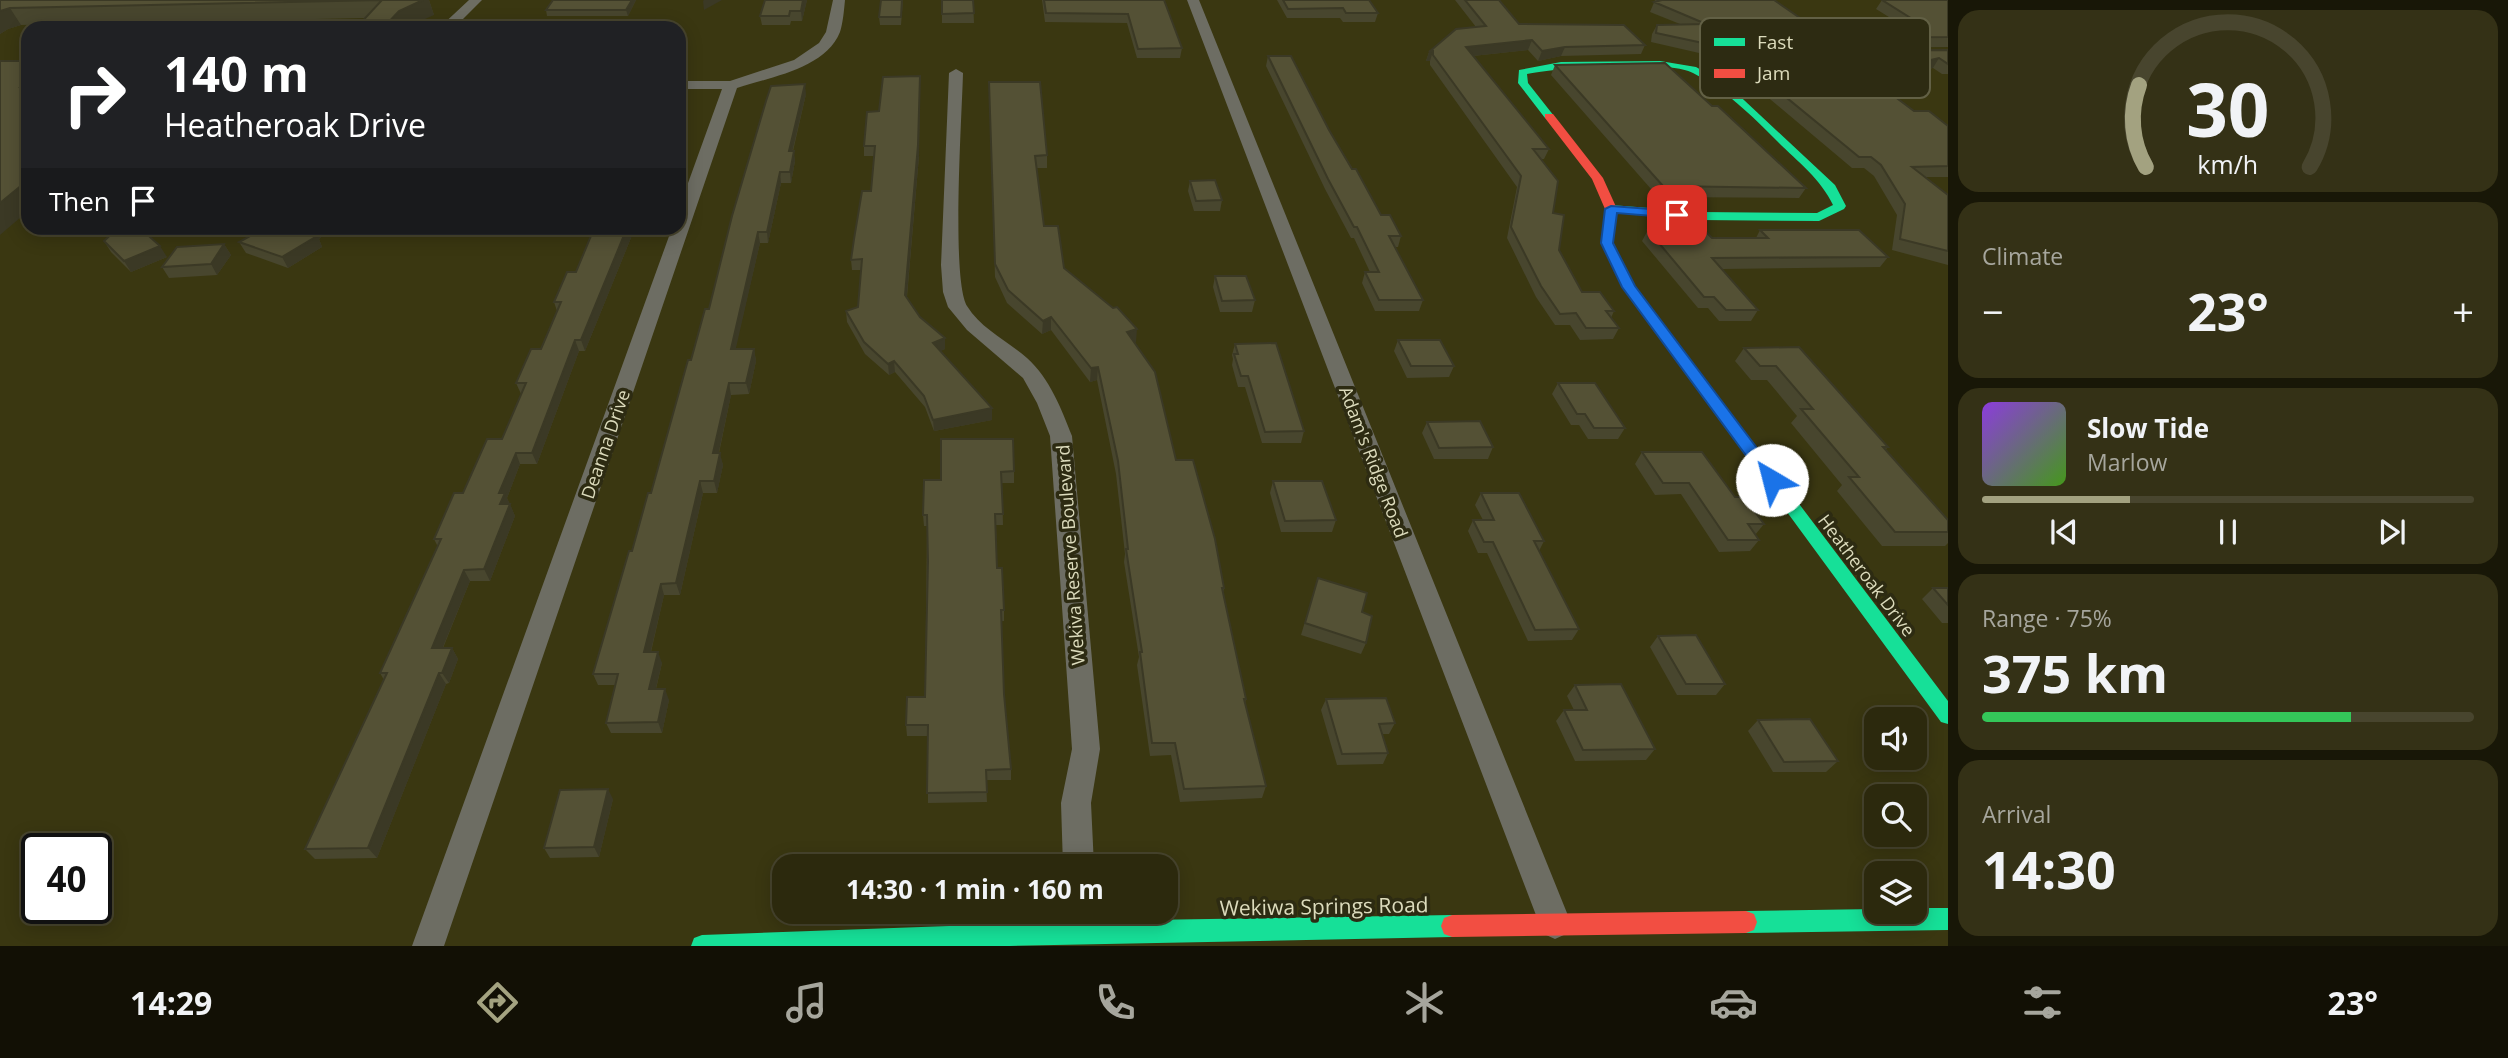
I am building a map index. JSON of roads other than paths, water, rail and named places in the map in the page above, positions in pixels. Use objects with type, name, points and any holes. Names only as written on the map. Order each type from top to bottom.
[{"type":"street","points":[[454,21],[476,0]]},
{"type":"street","points":[[686,85],[732,85],[799,63],[824,46],[833,32],[839,0]]},
{"type":"street","name":"Adam's Ridge Road","points":[[1193,0],[1555,923]]},
{"type":"street","points":[[1700,72],[1693,69],[1653,65],[1556,65],[1534,67],[1522,72],[1523,83],[1597,178],[1611,209],[1699,216],[1819,217],[1840,206],[1831,187],[1736,98]]},
{"type":"street","name":"Wekiva Reserve Boulevard","points":[[956,73],[950,265],[952,289],[958,307],[975,326],[1031,373],[1048,401],[1061,436],[1086,749],[1076,803],[1078,854]]},
{"type":"street","name":"Deanna Drive","points":[[686,215],[732,85]]},
{"type":"street","name":"Heatheroak Drive","points":[[1611,209],[1607,243],[1629,287],[1948,716]]},
{"type":"street","name":"Deanna Drive","points":[[428,946],[679,235]]},
{"type":"street","name":"Wekiwa Springs Road","points":[[1178,922],[1740,924],[1948,919]]},
{"type":"street","name":"Wekiwa Springs Road","points":[[702,946],[1050,924]]}]
